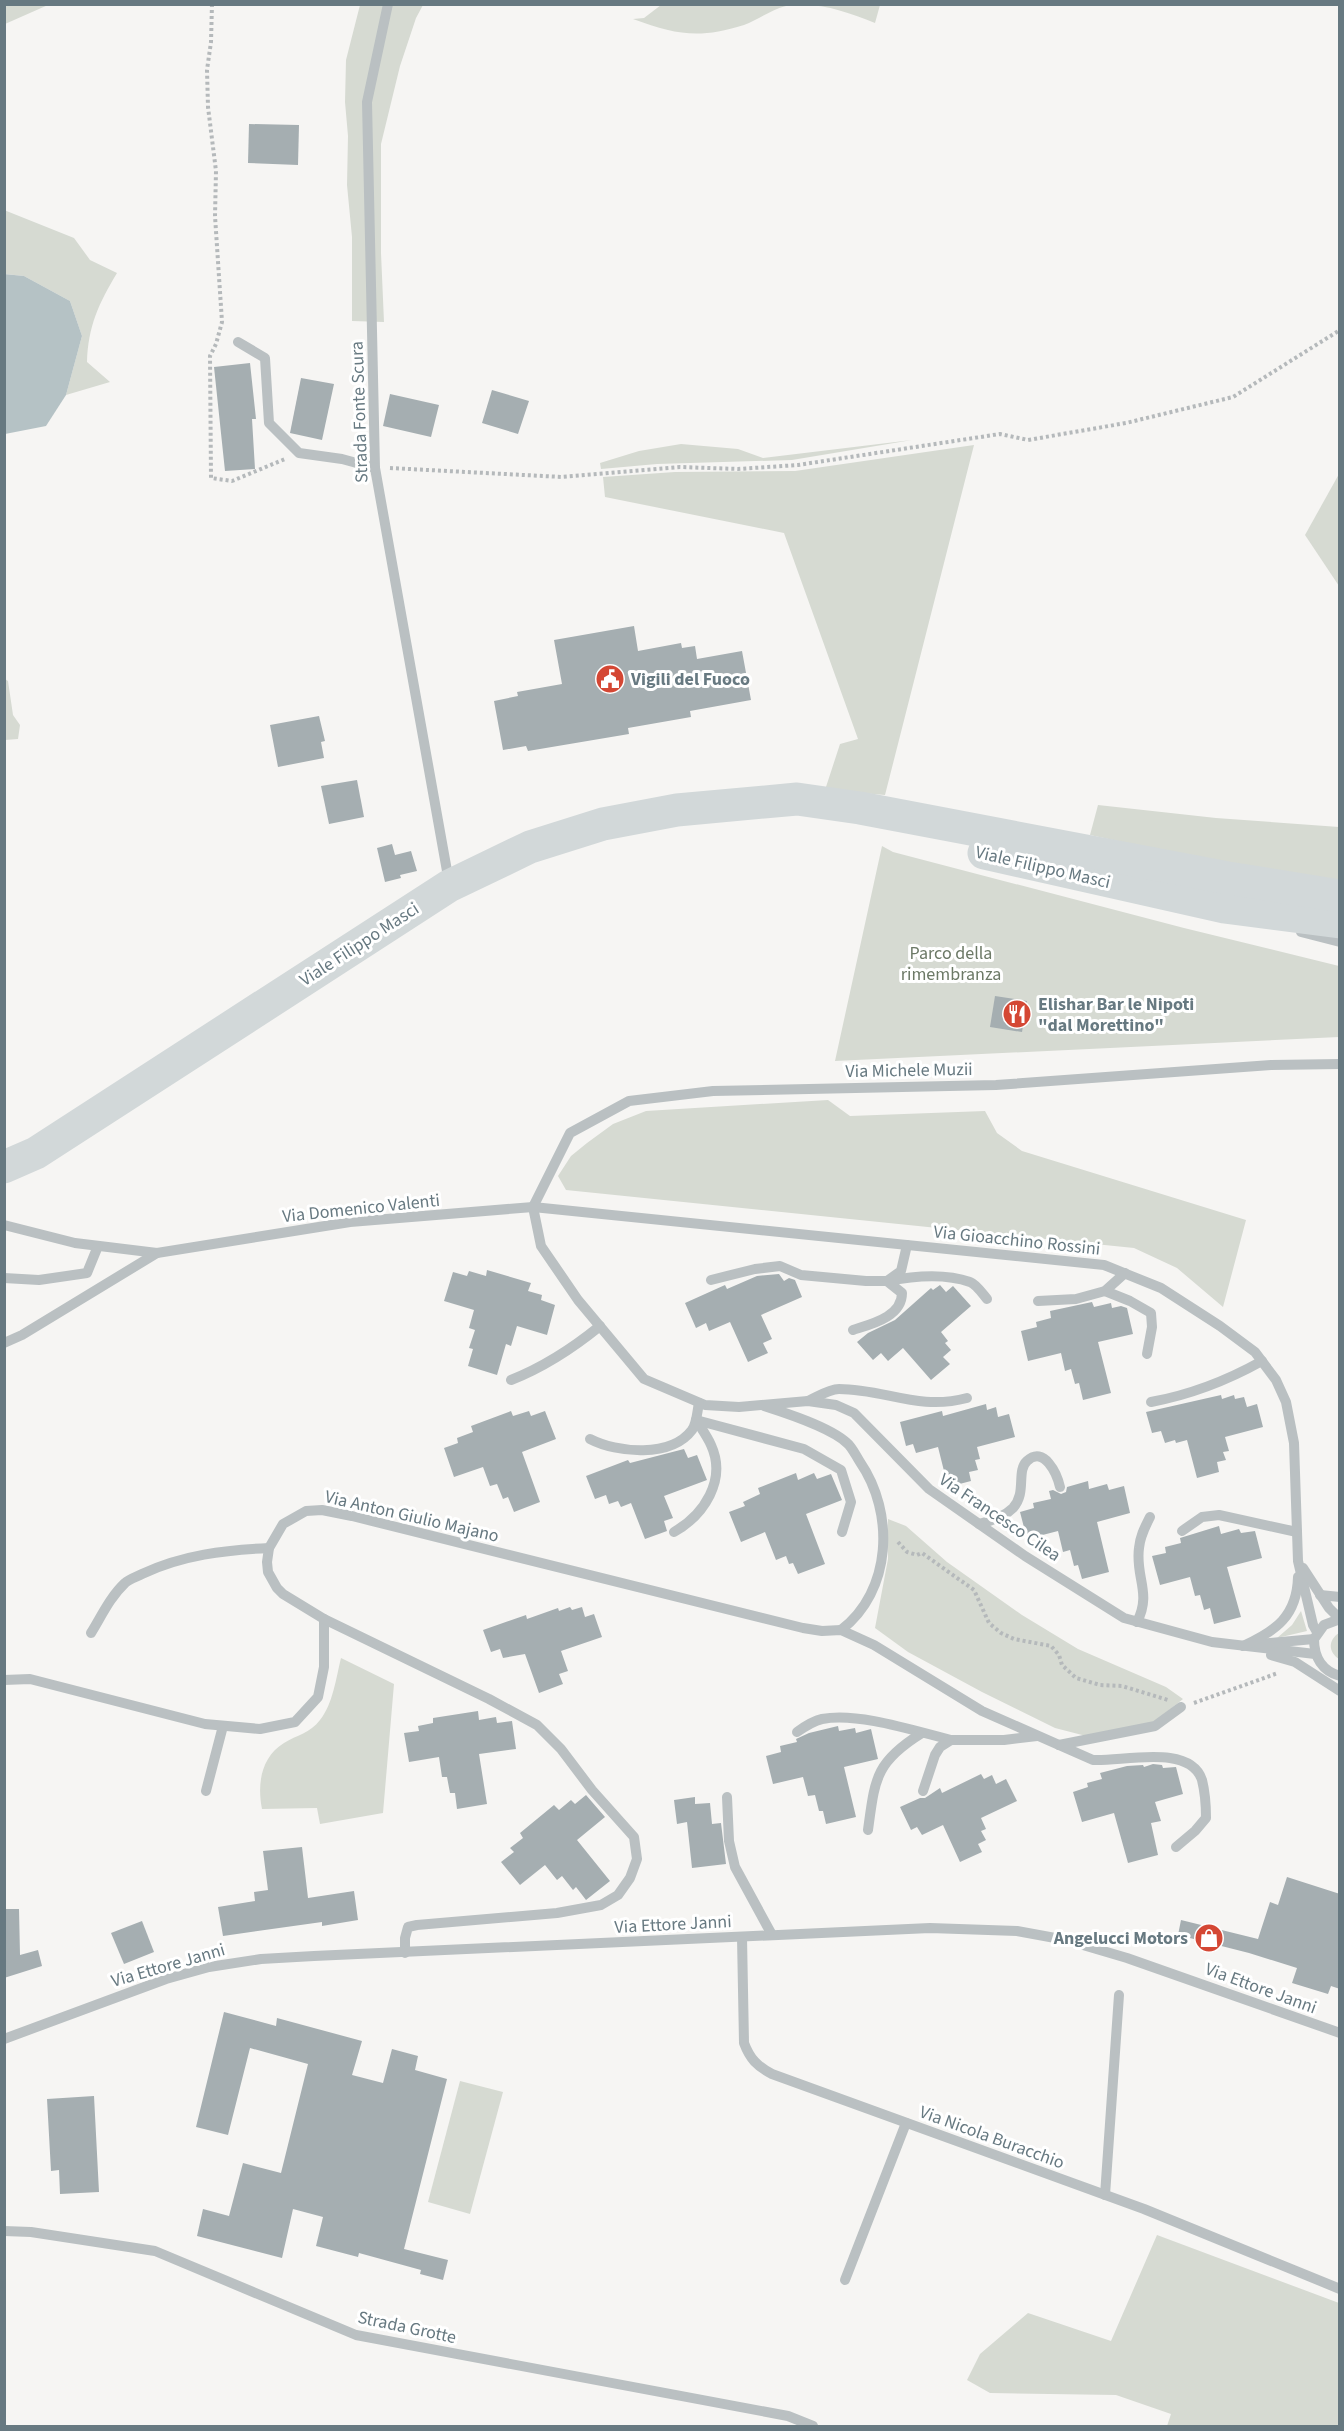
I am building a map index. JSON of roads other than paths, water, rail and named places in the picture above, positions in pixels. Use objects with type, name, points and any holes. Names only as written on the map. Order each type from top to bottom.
[{"type":"main road","name":"Viale Filippo Masci","points":[[4,1167],[36,1154],[449,886],[530,847],[603,824],[677,810],[797,799],[861,808],[1228,878],[1340,896]]},
{"type":"main road","name":"Viale Filippo Masci","points":[[747,805],[791,817],[857,825],[1224,907],[1340,922]]},
{"type":"street","name":"Strada Fonte Scura","points":[[388,4],[367,102],[375,468],[449,886]]},
{"type":"street","points":[[238,342],[265,358],[269,423],[299,453],[342,459],[375,468]]},
{"type":"street","points":[[1224,907],[1284,927],[1340,942]]},
{"type":"street","name":"Via Michele Muzii","points":[[533,1207],[570,1133],[629,1101],[713,1091],[996,1085],[1271,1065],[1340,1064]]},
{"type":"street","name":"Via Gioacchino Rossini","points":[[533,1207],[1104,1265],[1161,1288],[1255,1352],[1276,1380],[1286,1402],[1294,1443],[1298,1561],[1313,1625],[1315,1654]]},
{"type":"street","name":"Via Domenico Valenti","points":[[4,1225],[75,1243],[157,1253],[350,1222],[533,1207]]},
{"type":"street","name":"Via Francesco Cilea","points":[[533,1207],[541,1246],[578,1300],[644,1379],[699,1403],[739,1407],[808,1401],[836,1405],[854,1413],[929,1489],[1025,1556],[1124,1618],[1182,1635],[1242,1647],[1301,1665],[1340,1691]]},
{"type":"street","points":[[887,1281],[901,1272],[907,1245]]},
{"type":"street","points":[[4,1278],[39,1280],[87,1273],[98,1246]]},
{"type":"street","name":"Via Domenico Valenti","points":[[4,1343],[22,1335],[157,1253]]},
{"type":"street","points":[[711,1280],[755,1269],[780,1266],[801,1275],[887,1281],[940,1277],[972,1282],[987,1299]]},
{"type":"street","points":[[1038,1301],[1076,1299],[1105,1292],[1125,1273]]},
{"type":"street","points":[[853,1330],[873,1324],[895,1311],[902,1300],[902,1293],[887,1281]]},
{"type":"street","points":[[1105,1292],[1130,1301],[1151,1313],[1152,1327],[1147,1354]]},
{"type":"street","points":[[511,1380],[542,1366],[581,1342],[600,1326]]},
{"type":"street","points":[[1151,1402],[1174,1398],[1238,1374],[1262,1361]]},
{"type":"street","points":[[808,1401],[836,1389],[926,1402],[950,1403],[968,1398]]},
{"type":"street","points":[[590,1439],[614,1449],[650,1450],[680,1441],[692,1430],[699,1403]]},
{"type":"street","name":"Via Francesco Cilea","points":[[758,1405],[796,1416],[847,1443],[869,1476],[882,1510],[883,1531],[877,1582],[862,1610],[841,1630]]},
{"type":"street","points":[[674,1532],[695,1517],[706,1503],[716,1481],[712,1447],[696,1420]]},
{"type":"street","points":[[696,1420],[804,1449],[842,1470],[851,1502],[842,1532]]},
{"type":"street","points":[[979,1524],[998,1518],[1012,1509],[1021,1496],[1021,1470],[1025,1462],[1032,1457],[1051,1463],[1060,1487]]},
{"type":"street","name":"Via Anton Giulio Majano","points":[[269,1548],[283,1524],[306,1511],[322,1510],[803,1628],[822,1631],[841,1630],[874,1645],[982,1711],[1092,1760],[1109,1761],[1154,1756],[1176,1758],[1192,1768],[1201,1777],[1206,1818],[1183,1843],[1176,1847]]},
{"type":"street","points":[[1182,1531],[1202,1517],[1219,1515],[1297,1532]]},
{"type":"street","points":[[1137,1622],[1145,1598],[1138,1549],[1143,1529],[1150,1517]]},
{"type":"street","points":[[91,1633],[112,1599],[126,1582],[192,1556],[230,1549],[269,1548],[268,1572],[283,1594],[324,1618],[537,1725],[561,1749],[592,1790],[634,1837],[637,1859],[630,1878],[618,1895],[601,1905],[557,1913],[408,1927],[405,1953]]},
{"type":"street","points":[[1298,1561],[1340,1619],[1324,1625],[1315,1636]]},
{"type":"street","points":[[1242,1647],[1268,1635],[1285,1618],[1298,1588],[1298,1561]]},
{"type":"street","points":[[1320,1594],[1340,1597]]},
{"type":"street","points":[[4,1680],[30,1679],[205,1724],[261,1729],[296,1722],[318,1697],[324,1667],[324,1618]]},
{"type":"street","name":"Via Francesco Cilea","points":[[1242,1647],[1315,1636]]},
{"type":"street","name":"Via Francesco Cilea","points":[[1242,1647],[1315,1654]]},
{"type":"street","points":[[1315,1654],[1340,1691]]},
{"type":"street","points":[[1328,1671],[1340,1676]]},
{"type":"street","points":[[1059,1745],[1155,1725],[1181,1707]]},
{"type":"street","points":[[797,1732],[821,1719],[846,1718],[951,1740],[1004,1740],[1038,1736]]},
{"type":"street","points":[[206,1791],[223,1726]]},
{"type":"street","points":[[868,1830],[876,1778],[894,1753],[922,1733]]},
{"type":"street","points":[[923,1791],[935,1755],[940,1747],[951,1740]]},
{"type":"street","points":[[727,1797],[729,1841],[735,1867],[772,1935]]},
{"type":"street","name":"Via Ettore Janni","points":[[4,2039],[166,1979],[209,1967],[261,1959],[930,1928],[1006,1931],[1045,1936],[1127,1958],[1340,2033]]},
{"type":"street","name":"Via Nicola Buracchio","points":[[742,1937],[744,2043],[748,2055],[757,2066],[772,2074],[1105,2195],[1339,2287]]},
{"type":"street","points":[[1105,2195],[1119,1995]]},
{"type":"street","points":[[845,2280],[906,2123]]},
{"type":"street","name":"Strada Grotte","points":[[4,2231],[31,2232],[155,2251],[356,2335],[788,2416],[813,2427]]},
{"type":"place","name":"Vigili del Fuoco","points":[[610,679]]},
{"type":"place","name":"Elishar Bar le Nipoti \"dal Morettino\"","points":[[1017,1014]]},
{"type":"place","name":"Angelucci Motors","points":[[1209,1938]]},
{"type":"park label","name":"Parco della rimembranza","points":[[951,963]]}]
